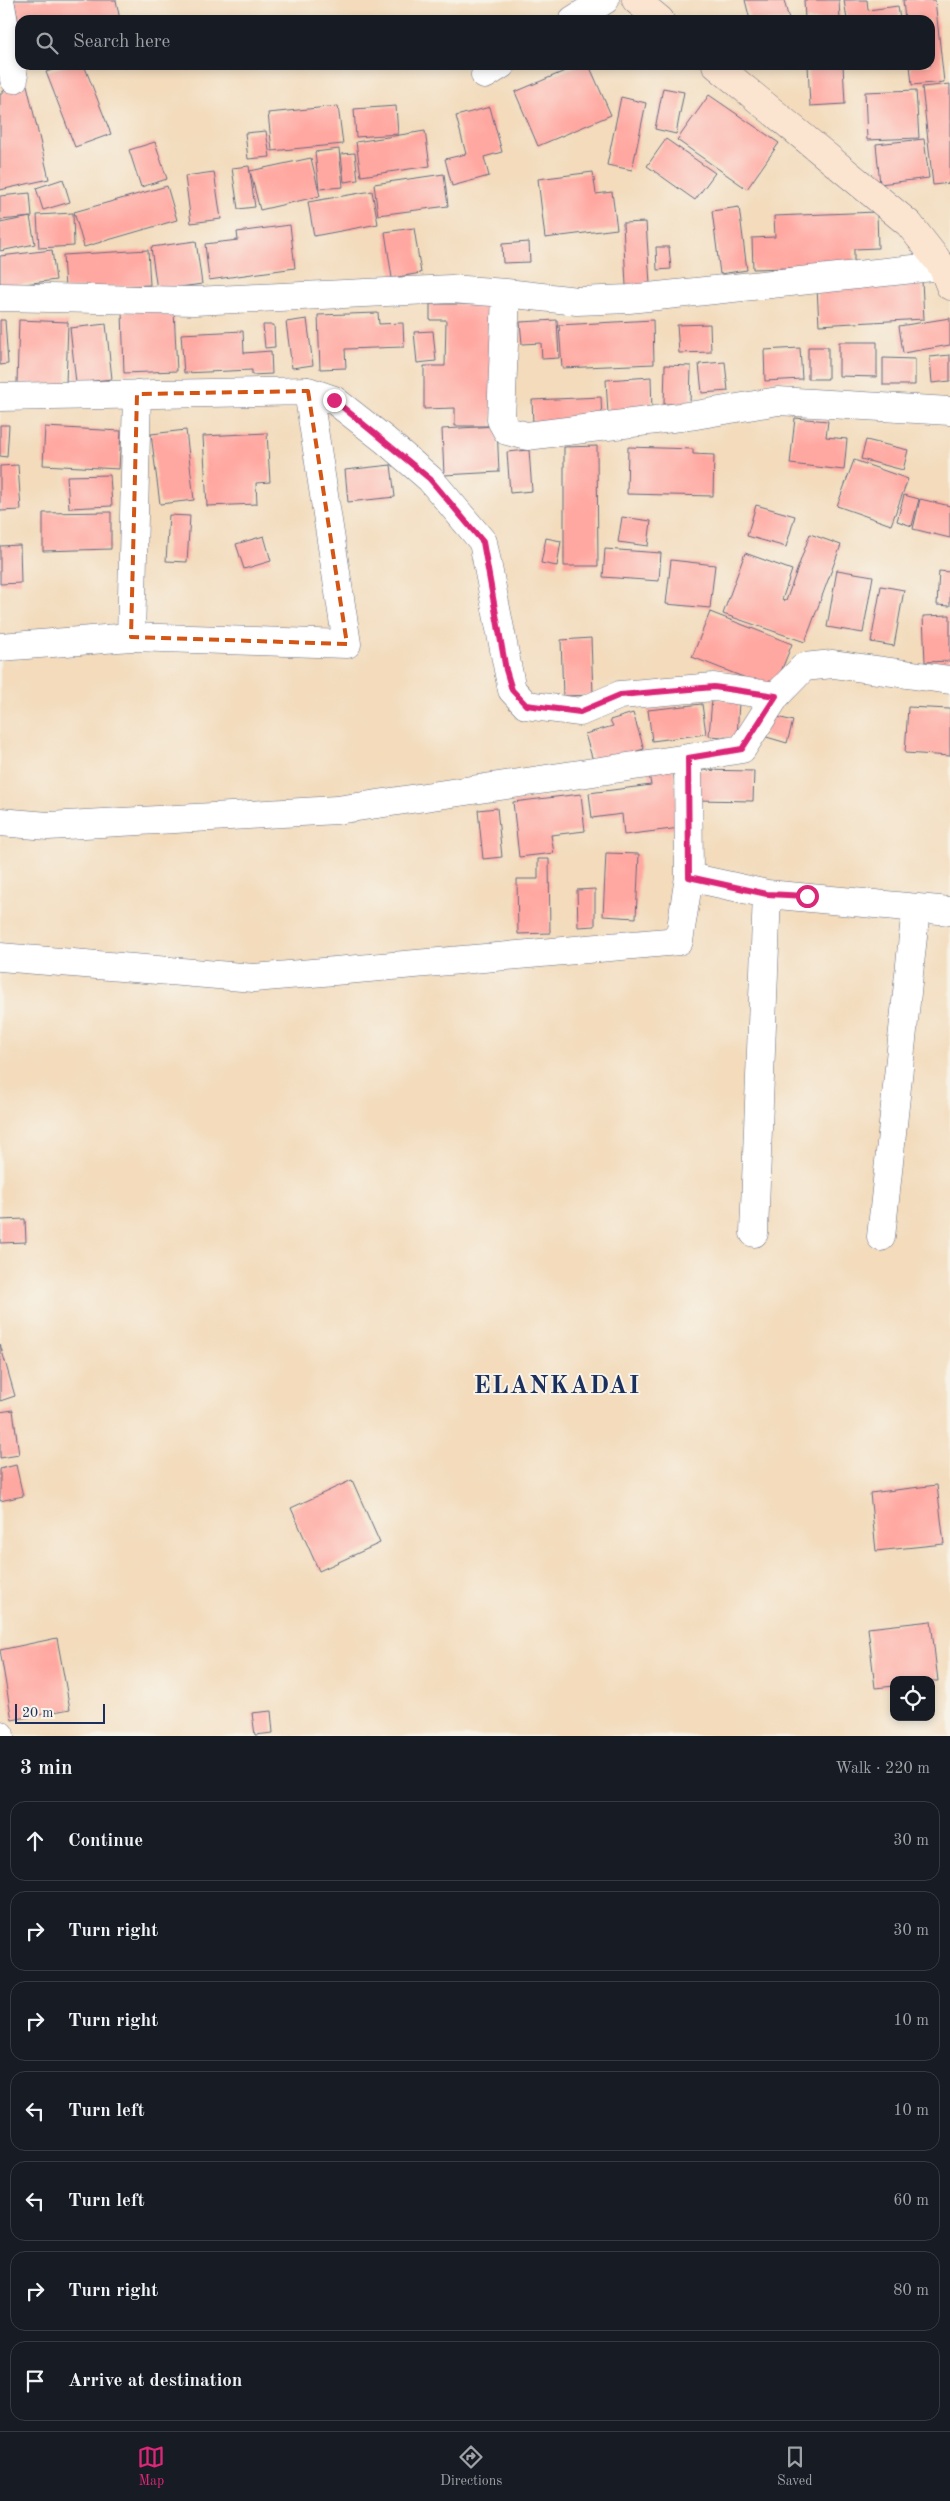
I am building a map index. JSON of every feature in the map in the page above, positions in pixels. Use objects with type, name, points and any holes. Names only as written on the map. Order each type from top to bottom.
[{"type":"main road","points":[[636,0],[654,15]]},
{"type":"main road","points":[[722,70],[909,224],[946,276]]},
{"type":"street","points":[[0,0],[14,78]]},
{"type":"street","points":[[581,15],[605,0]]},
{"type":"street","points":[[0,297],[194,301],[451,289],[577,301],[629,299],[946,276]]},
{"type":"street","points":[[506,293],[501,420],[507,431],[516,435],[527,436],[696,415],[778,401],[950,411]]},
{"type":"street","points":[[0,647],[130,637],[347,644],[308,391]]},
{"type":"street","points":[[0,397],[308,391],[334,400],[430,479],[483,542],[510,683],[512,690],[526,705],[580,712],[620,695],[714,687],[776,696]]},
{"type":"street","points":[[130,637],[137,394]]},
{"type":"street","points":[[0,822],[48,826],[337,810],[688,758],[742,749],[776,696],[804,667],[833,664],[950,680]]},
{"type":"street","points":[[0,957],[254,978],[679,941],[689,877],[688,758]]},
{"type":"street","points":[[689,877],[767,894],[807,896],[950,911]]},
{"type":"street","points":[[754,1233],[767,894]]},
{"type":"street","points":[[881,1237],[916,908]]},
{"type":"highlighted area","points":[[308,391],[347,644],[131,637],[137,394]]},
{"type":"building","points":[[14,0],[116,0],[119,15],[17,15]]},
{"type":"building","points":[[745,0],[784,0],[788,15],[749,15]]},
{"type":"building","points":[[804,0],[839,0],[840,15],[805,15]]},
{"type":"building","points":[[844,0],[867,0],[868,10],[898,6],[899,15],[846,15]]},
{"type":"building","points":[[903,0],[935,0],[944,82],[912,85],[910,70],[935,70],[935,15],[904,15]]},
{"type":"building","points":[[52,70],[86,70],[111,134],[75,147],[46,72]]},
{"type":"building","points":[[567,70],[591,70],[611,115],[538,146],[515,92]]},
{"type":"building","points":[[808,70],[843,70],[845,104],[810,106]]},
{"type":"building","points":[[950,84],[950,183],[933,185],[922,87]]},
{"type":"building","points":[[27,85],[49,179],[0,190],[0,94],[3,94],[3,91]]},
{"type":"building","points":[[663,88],[684,92],[676,134],[655,129]]},
{"type":"building","points":[[916,90],[919,138],[867,140],[865,92]]},
{"type":"building","points":[[709,95],[779,143],[747,189],[677,140]]},
{"type":"building","points":[[621,97],[646,103],[632,170],[607,165]]},
{"type":"building","points":[[338,106],[343,144],[272,151],[268,113]]},
{"type":"building","points":[[396,106],[398,134],[356,137],[354,109]]},
{"type":"building","points":[[490,107],[502,152],[484,157],[489,176],[452,186],[445,159],[466,154],[456,116]]},
{"type":"building","points":[[266,131],[270,157],[248,159],[245,133]]},
{"type":"building","points":[[425,131],[430,166],[361,176],[356,142]]},
{"type":"building","points":[[666,139],[715,173],[695,200],[647,166]]},
{"type":"building","points":[[924,139],[929,178],[880,184],[876,144]]},
{"type":"building","points":[[155,142],[167,179],[141,187],[129,150]]},
{"type":"building","points":[[339,149],[343,187],[319,189],[315,152]]},
{"type":"building","points":[[355,153],[358,180],[344,182],[341,154]]},
{"type":"building","points":[[311,158],[320,196],[260,210],[250,171]]},
{"type":"building","points":[[249,166],[255,207],[238,209],[232,168]]},
{"type":"building","points":[[214,172],[221,219],[191,223],[185,176]]},
{"type":"building","points":[[593,172],[596,194],[612,192],[617,229],[545,238],[538,179]]},
{"type":"building","points":[[444,174],[448,206],[378,215],[374,184]]},
{"type":"building","points":[[63,179],[70,202],[43,210],[36,188]]},
{"type":"building","points":[[167,186],[177,220],[84,247],[74,212]]},
{"type":"building","points":[[372,191],[378,224],[314,236],[308,202]]},
{"type":"building","points":[[30,193],[32,217],[0,220],[0,196]]},
{"type":"building","points":[[739,207],[747,270],[720,274],[712,211]]},
{"type":"building","points":[[877,212],[878,248],[854,249],[854,266],[753,269],[752,238],[775,237],[774,216]]},
{"type":"building","points":[[73,213],[74,246],[39,248],[37,215]]},
{"type":"building","points":[[30,217],[35,244],[0,251],[0,223]]},
{"type":"building","points":[[646,222],[650,284],[626,286],[623,223]]},
{"type":"building","points":[[290,225],[295,268],[209,280],[205,244],[238,240],[237,232]]},
{"type":"building","points":[[414,228],[421,273],[392,278],[385,232]]},
{"type":"building","points":[[196,241],[202,284],[157,290],[151,247]]},
{"type":"building","points":[[529,242],[530,262],[503,263],[502,244]]},
{"type":"building","points":[[656,247],[669,247],[671,269],[657,270]]},
{"type":"building","points":[[52,250],[56,280],[0,287],[0,256]]},
{"type":"building","points":[[148,250],[150,285],[65,289],[63,255]]},
{"type":"building","points":[[922,281],[924,319],[819,325],[817,288]]},
{"type":"building","points":[[430,304],[493,304],[492,426],[455,426],[455,408],[424,409],[424,366],[445,366],[446,320],[430,320]]},
{"type":"building","points":[[174,310],[177,371],[124,373],[122,312]]},
{"type":"building","points":[[378,313],[379,324],[403,323],[404,347],[345,349],[346,368],[320,369],[318,315]]},
{"type":"building","points":[[950,318],[950,345],[903,353],[899,326]]},
{"type":"building","points":[[307,319],[313,365],[292,368],[286,322]]},
{"type":"building","points":[[0,320],[5,320],[8,364],[0,365]]},
{"type":"building","points":[[19,320],[68,322],[66,385],[17,383]]},
{"type":"building","points":[[557,320],[559,358],[542,359],[541,343],[522,344],[520,322]]},
{"type":"building","points":[[653,320],[654,364],[562,368],[559,325]]},
{"type":"building","points":[[106,324],[112,379],[76,383],[70,328]]},
{"type":"building","points":[[710,324],[711,352],[679,353],[677,325]]},
{"type":"building","points":[[263,325],[274,325],[275,347],[265,348]]},
{"type":"building","points":[[243,331],[244,353],[271,351],[272,374],[252,375],[252,370],[184,373],[181,334]]},
{"type":"building","points":[[433,331],[436,361],[417,363],[414,332]]},
{"type":"building","points":[[839,342],[877,342],[877,377],[839,376]]},
{"type":"building","points":[[808,347],[828,347],[828,379],[808,379]]},
{"type":"building","points":[[800,348],[802,379],[765,381],[764,350]]},
{"type":"building","points":[[950,355],[950,381],[932,383],[930,357]]},
{"type":"building","points":[[883,358],[915,359],[915,385],[883,385]]},
{"type":"building","points":[[725,362],[728,391],[702,393],[699,364]]},
{"type":"building","points":[[665,365],[691,366],[690,404],[664,404]]},
{"type":"building","points":[[651,377],[652,411],[608,414],[606,380]]},
{"type":"building","points":[[601,397],[602,421],[533,424],[532,400]]},
{"type":"building","points":[[795,418],[828,421],[826,437],[847,439],[844,470],[790,464]]},
{"type":"building","points":[[0,425],[9,425],[7,457],[0,456]]},
{"type":"building","points":[[497,426],[499,472],[444,475],[442,429]]},
{"type":"building","points":[[45,427],[121,431],[119,469],[43,465]]},
{"type":"building","points":[[186,430],[194,500],[160,504],[151,434]]},
{"type":"building","points":[[267,433],[270,482],[256,483],[257,504],[207,506],[203,436]]},
{"type":"building","points":[[866,440],[908,450],[903,470],[861,459]]},
{"type":"building","points":[[597,446],[598,566],[564,566],[564,447]]},
{"type":"building","points":[[628,447],[693,449],[693,454],[714,455],[713,496],[627,494]]},
{"type":"building","points":[[529,450],[532,491],[510,493],[507,452]]},
{"type":"building","points":[[854,460],[908,479],[891,525],[837,506]]},
{"type":"building","points":[[18,465],[21,510],[0,511],[0,466]]},
{"type":"building","points":[[391,465],[395,497],[348,502],[345,470]]},
{"type":"building","points":[[110,475],[112,506],[69,508],[67,476]]},
{"type":"building","points":[[904,495],[919,499],[912,526],[897,521]]},
{"type":"building","points":[[920,499],[950,506],[950,538],[913,529]]},
{"type":"building","points":[[756,505],[795,516],[786,547],[747,536]]},
{"type":"building","points":[[111,512],[111,549],[43,551],[43,513]]},
{"type":"building","points":[[169,515],[190,516],[187,562],[166,561]]},
{"type":"building","points":[[622,517],[651,521],[648,546],[618,542]]},
{"type":"building","points":[[810,534],[841,545],[805,642],[723,614],[745,553],[792,570],[782,600],[786,601]]},
{"type":"building","points":[[264,536],[271,561],[244,569],[236,544]]},
{"type":"building","points":[[546,538],[561,541],[557,566],[541,563]]},
{"type":"building","points":[[20,545],[21,583],[0,584],[0,546]]},
{"type":"building","points":[[605,549],[661,553],[659,581],[603,577]]},
{"type":"building","points":[[671,560],[715,565],[710,608],[666,604]]},
{"type":"building","points":[[837,570],[873,576],[863,633],[827,627]]},
{"type":"building","points":[[939,571],[950,572],[950,606],[937,605]]},
{"type":"building","points":[[881,586],[904,590],[894,646],[871,642]]},
{"type":"building","points":[[710,612],[792,644],[774,689],[692,657]]},
{"type":"building","points":[[950,615],[950,661],[925,662],[923,616]]},
{"type":"building","points":[[591,638],[593,695],[563,696],[561,640]]},
{"type":"building","points":[[712,699],[739,701],[737,738],[709,736]]},
{"type":"building","points":[[702,704],[706,734],[652,741],[648,710]]},
{"type":"building","points":[[908,707],[950,709],[950,756],[905,753]]},
{"type":"building","points":[[633,713],[644,749],[594,764],[585,734],[613,726],[610,720]]},
{"type":"building","points":[[770,715],[793,721],[787,743],[763,736]]},
{"type":"building","points":[[673,767],[680,828],[624,835],[622,814],[592,818],[589,793],[651,785],[648,769]]},
{"type":"building","points":[[696,770],[754,771],[753,801],[696,800]]},
{"type":"building","points":[[581,794],[585,831],[551,835],[554,853],[519,857],[513,802]]},
{"type":"building","points":[[497,808],[502,857],[483,859],[478,810]]},
{"type":"building","points":[[606,853],[639,854],[636,918],[603,916]]},
{"type":"building","points":[[538,859],[549,859],[550,933],[518,934],[517,879],[538,879]]},
{"type":"building","points":[[595,889],[595,926],[578,927],[577,890]]},
{"type":"building","points":[[25,1219],[26,1242],[0,1243],[0,1220]]},
{"type":"building","points":[[0,1344],[15,1396],[0,1401]]},
{"type":"building","points":[[13,1410],[19,1455],[0,1458],[0,1412]]},
{"type":"building","points":[[16,1465],[23,1496],[0,1501],[0,1469]]},
{"type":"building","points":[[352,1480],[380,1543],[319,1571],[291,1508]]},
{"type":"building","points":[[937,1485],[944,1544],[876,1551],[870,1493]]},
{"type":"building","points":[[931,1621],[938,1681],[935,1681],[935,1676],[890,1676],[890,1686],[875,1688],[868,1628]]},
{"type":"building","points":[[57,1638],[70,1709],[12,1720],[0,1650]]},
{"type":"building","points":[[271,1711],[273,1733],[255,1735],[252,1713]]},
{"type":"district","name":"ELANKADAI","points":[[557,1384]]},
{"type":"route","points":[[334,400],[385,440],[430,479],[483,542],[506,670],[512,690],[526,705],[580,712],[620,695],[714,687],[776,696],[742,749],[688,758],[689,877],[767,894],[807,896]]}]
